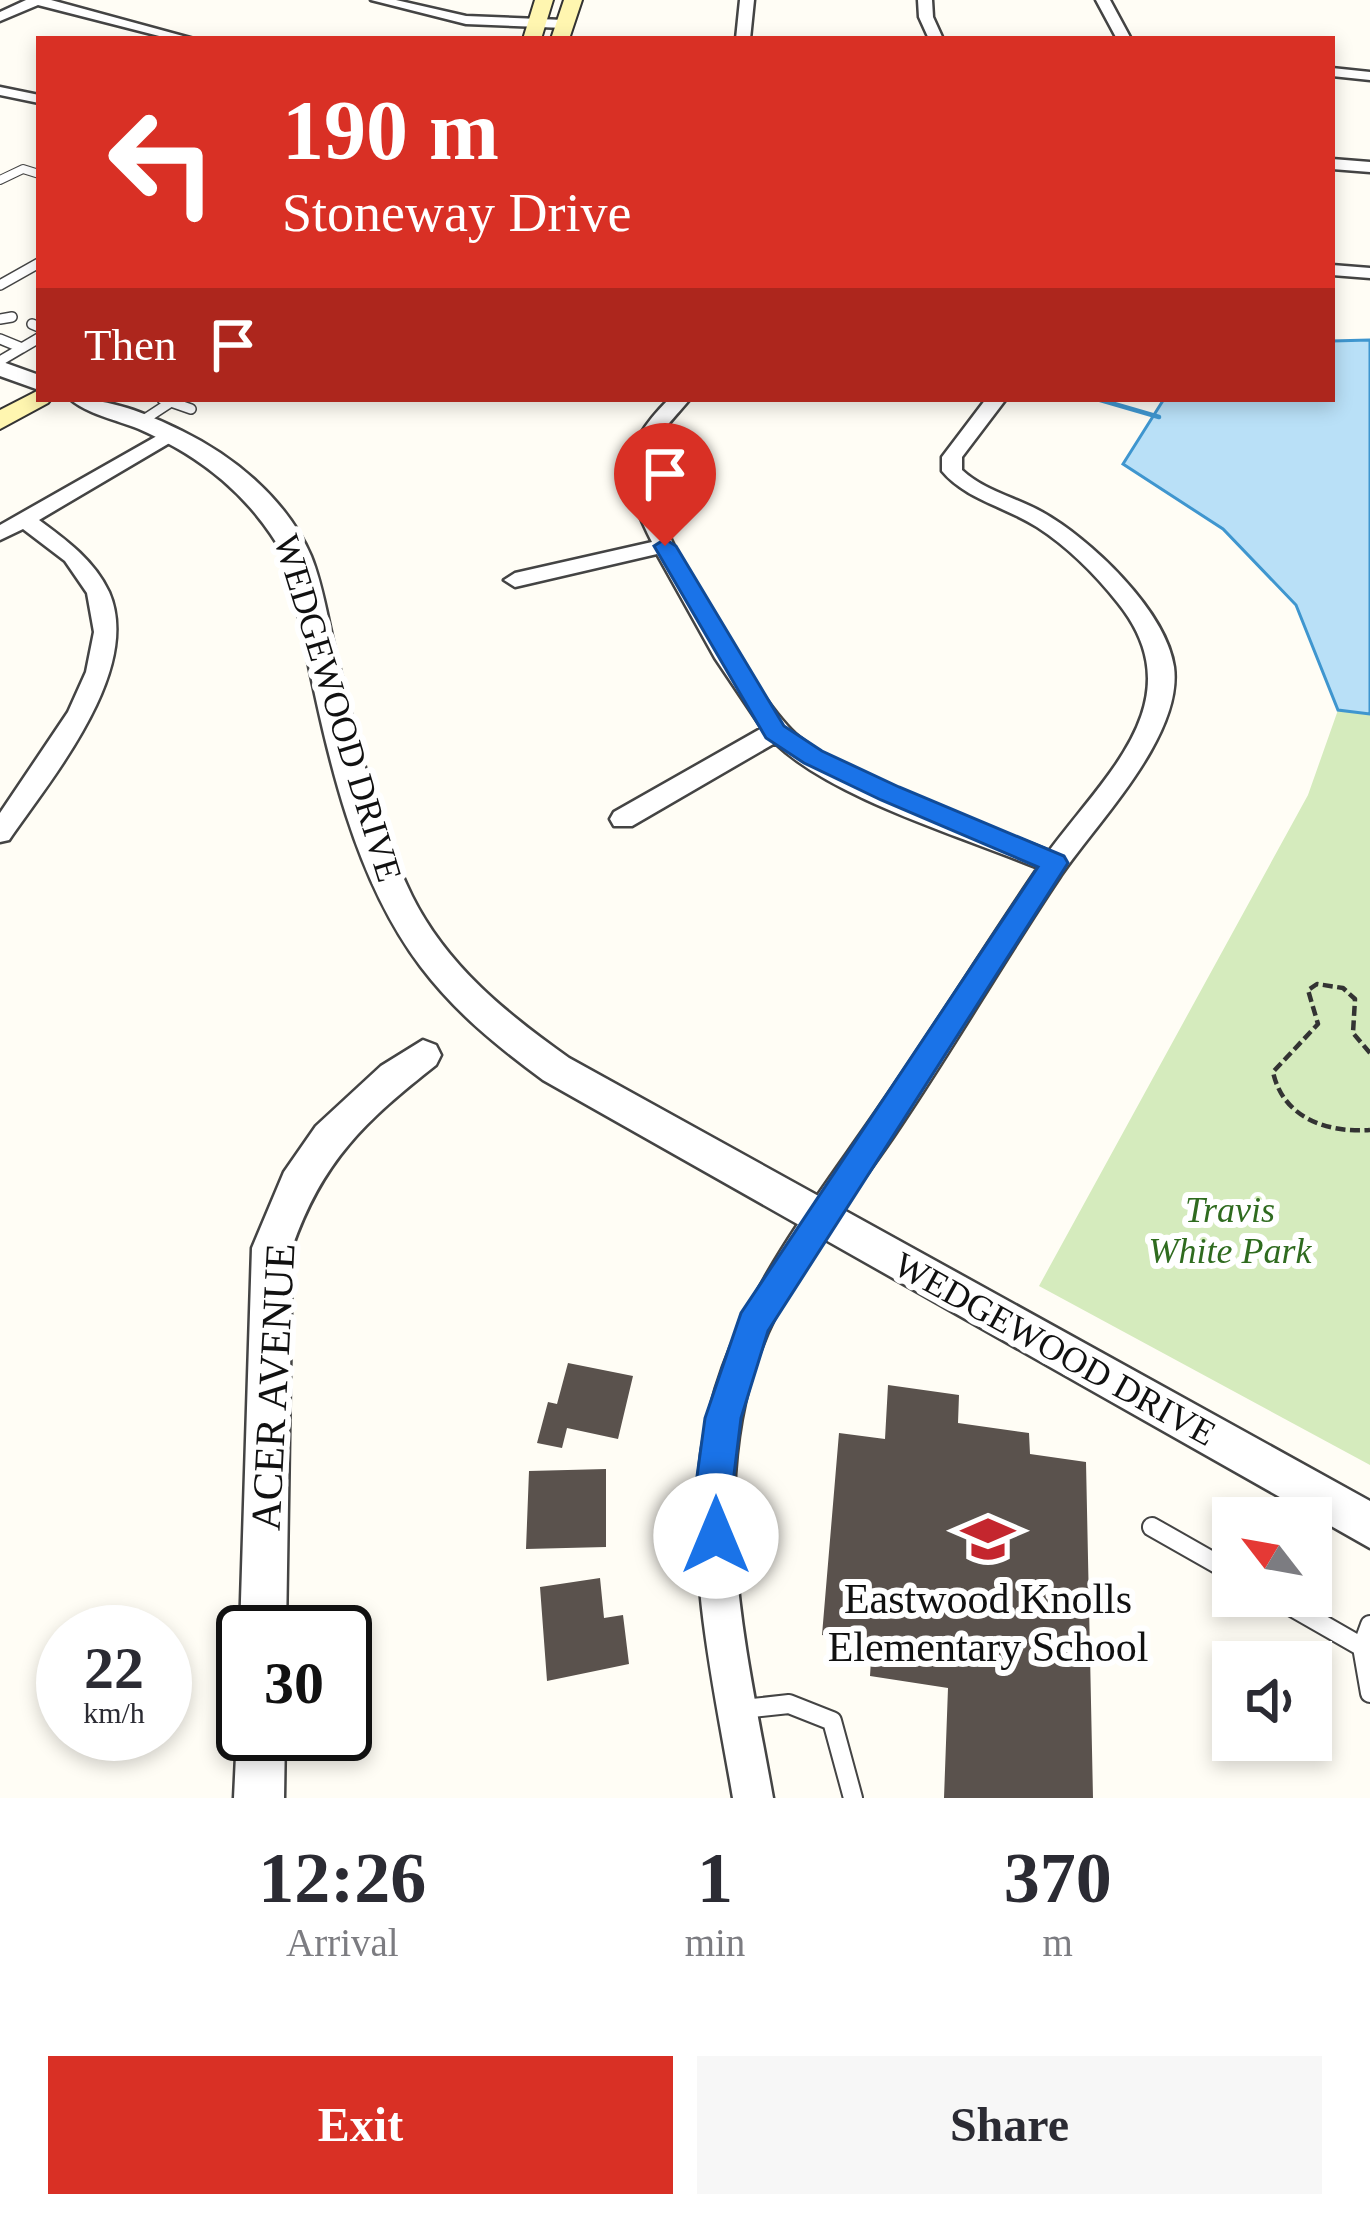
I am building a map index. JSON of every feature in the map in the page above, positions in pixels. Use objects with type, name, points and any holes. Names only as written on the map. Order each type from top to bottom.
[{"type":"main road","points":[[534,31],[544,0]]},
{"type":"main road","points":[[562,32],[573,0]]},
{"type":"main road","points":[[0,393],[36,382]]},
{"type":"main road","points":[[0,421],[36,382]]},
{"type":"street","points":[[0,16],[36,0],[176,36]]},
{"type":"street","points":[[378,0],[466,20],[562,32]]},
{"type":"street","points":[[743,36],[747,0]]},
{"type":"street","points":[[926,0],[935,36]]},
{"type":"street","points":[[1103,0],[1122,36]]},
{"type":"street","points":[[1335,72],[1370,76]]},
{"type":"street","points":[[0,92],[36,98]]},
{"type":"street","points":[[1335,164],[1370,167]]},
{"type":"street","points":[[1335,270],[1370,273]]},
{"type":"street","points":[[0,365],[36,382]]},
{"type":"street","name":"WEDGEWOOD DRIVE","points":[[101,402],[167,413],[240,476],[285,529],[298,557],[389,882],[417,935],[454,1032],[556,1069],[1370,1526]]},
{"type":"street","points":[[677,402],[646,437],[637,472],[642,505],[775,732],[813,757],[890,794],[1054,863]]},
{"type":"street","points":[[753,1798],[717,1559],[714,1491],[723,1418],[753,1324],[1054,863],[1105,797],[1155,714],[1163,669],[1141,618],[1073,544],[1022,509],[962,482],[952,471],[952,458],[994,402]]},
{"type":"street","points":[[0,534],[26,521],[167,413]]},
{"type":"street","points":[[2,827],[90,697],[107,650],[101,598],[87,572],[68,550],[26,521]]},
{"type":"street","points":[[515,580],[665,546]]},
{"type":"street","points":[[623,819],[775,732]]},
{"type":"street","name":"ACER AVENUE","points":[[264,1605],[272,1248],[289,1197],[323,1139],[356,1105],[454,1032]]},
{"type":"street","points":[[259,1798],[260,1761]]},
{"type":"lane","points":[[0,180],[23,169],[36,173]]},
{"type":"lane","points":[[0,285],[36,267]]},
{"type":"lane","points":[[0,339],[22,348]]},
{"type":"lane","points":[[0,365],[36,340]]},
{"type":"lane","points":[[1152,1527],[1212,1561]]},
{"type":"lane","points":[[1310,1617],[1362,1647]]},
{"type":"lane","points":[[1370,1625],[1362,1647],[1370,1693]]},
{"type":"lane","points":[[739,1710],[771,1701],[792,1702],[832,1721],[853,1798]]},
{"type":"path","points":[[1370,1053],[1354,1033],[1355,999],[1342,988],[1317,984],[1308,990],[1308,998],[1318,1024],[1274,1072],[1282,1098],[1315,1123],[1341,1132],[1370,1130]]},
{"type":"green space","name":"Travis White Park","points":[[1338,710],[1370,714],[1370,1465],[1039,1286],[1308,795]]},
{"type":"water","points":[[1370,340],[1370,714],[1338,710],[1296,605],[1223,529],[1123,464],[1162,402],[1335,402],[1335,341]]},
{"type":"building","points":[[568,1363],[633,1376],[618,1439],[567,1428],[562,1448],[537,1443],[548,1402],[557,1404]]},
{"type":"building","points":[[888,1385],[959,1395],[958,1423],[1029,1433],[1030,1454],[1086,1462],[1093,1798],[944,1798],[948,1688],[870,1676],[872,1643],[822,1635],[839,1433],[885,1439]]},
{"type":"building","points":[[606,1469],[606,1547],[526,1549],[529,1471]]},
{"type":"building","points":[[600,1578],[604,1618],[623,1615],[629,1664],[547,1681],[540,1587]]},
{"type":"waterway","points":[[1107,402],[1159,417]]},
{"type":"place","name":"Eastwood Knolls Elementary School","points":[[988,1539]]},
{"type":"route","points":[[665,546],[775,732],[813,757],[890,794],[1054,863],[753,1324],[723,1418],[714,1491],[716,1536]]}]
